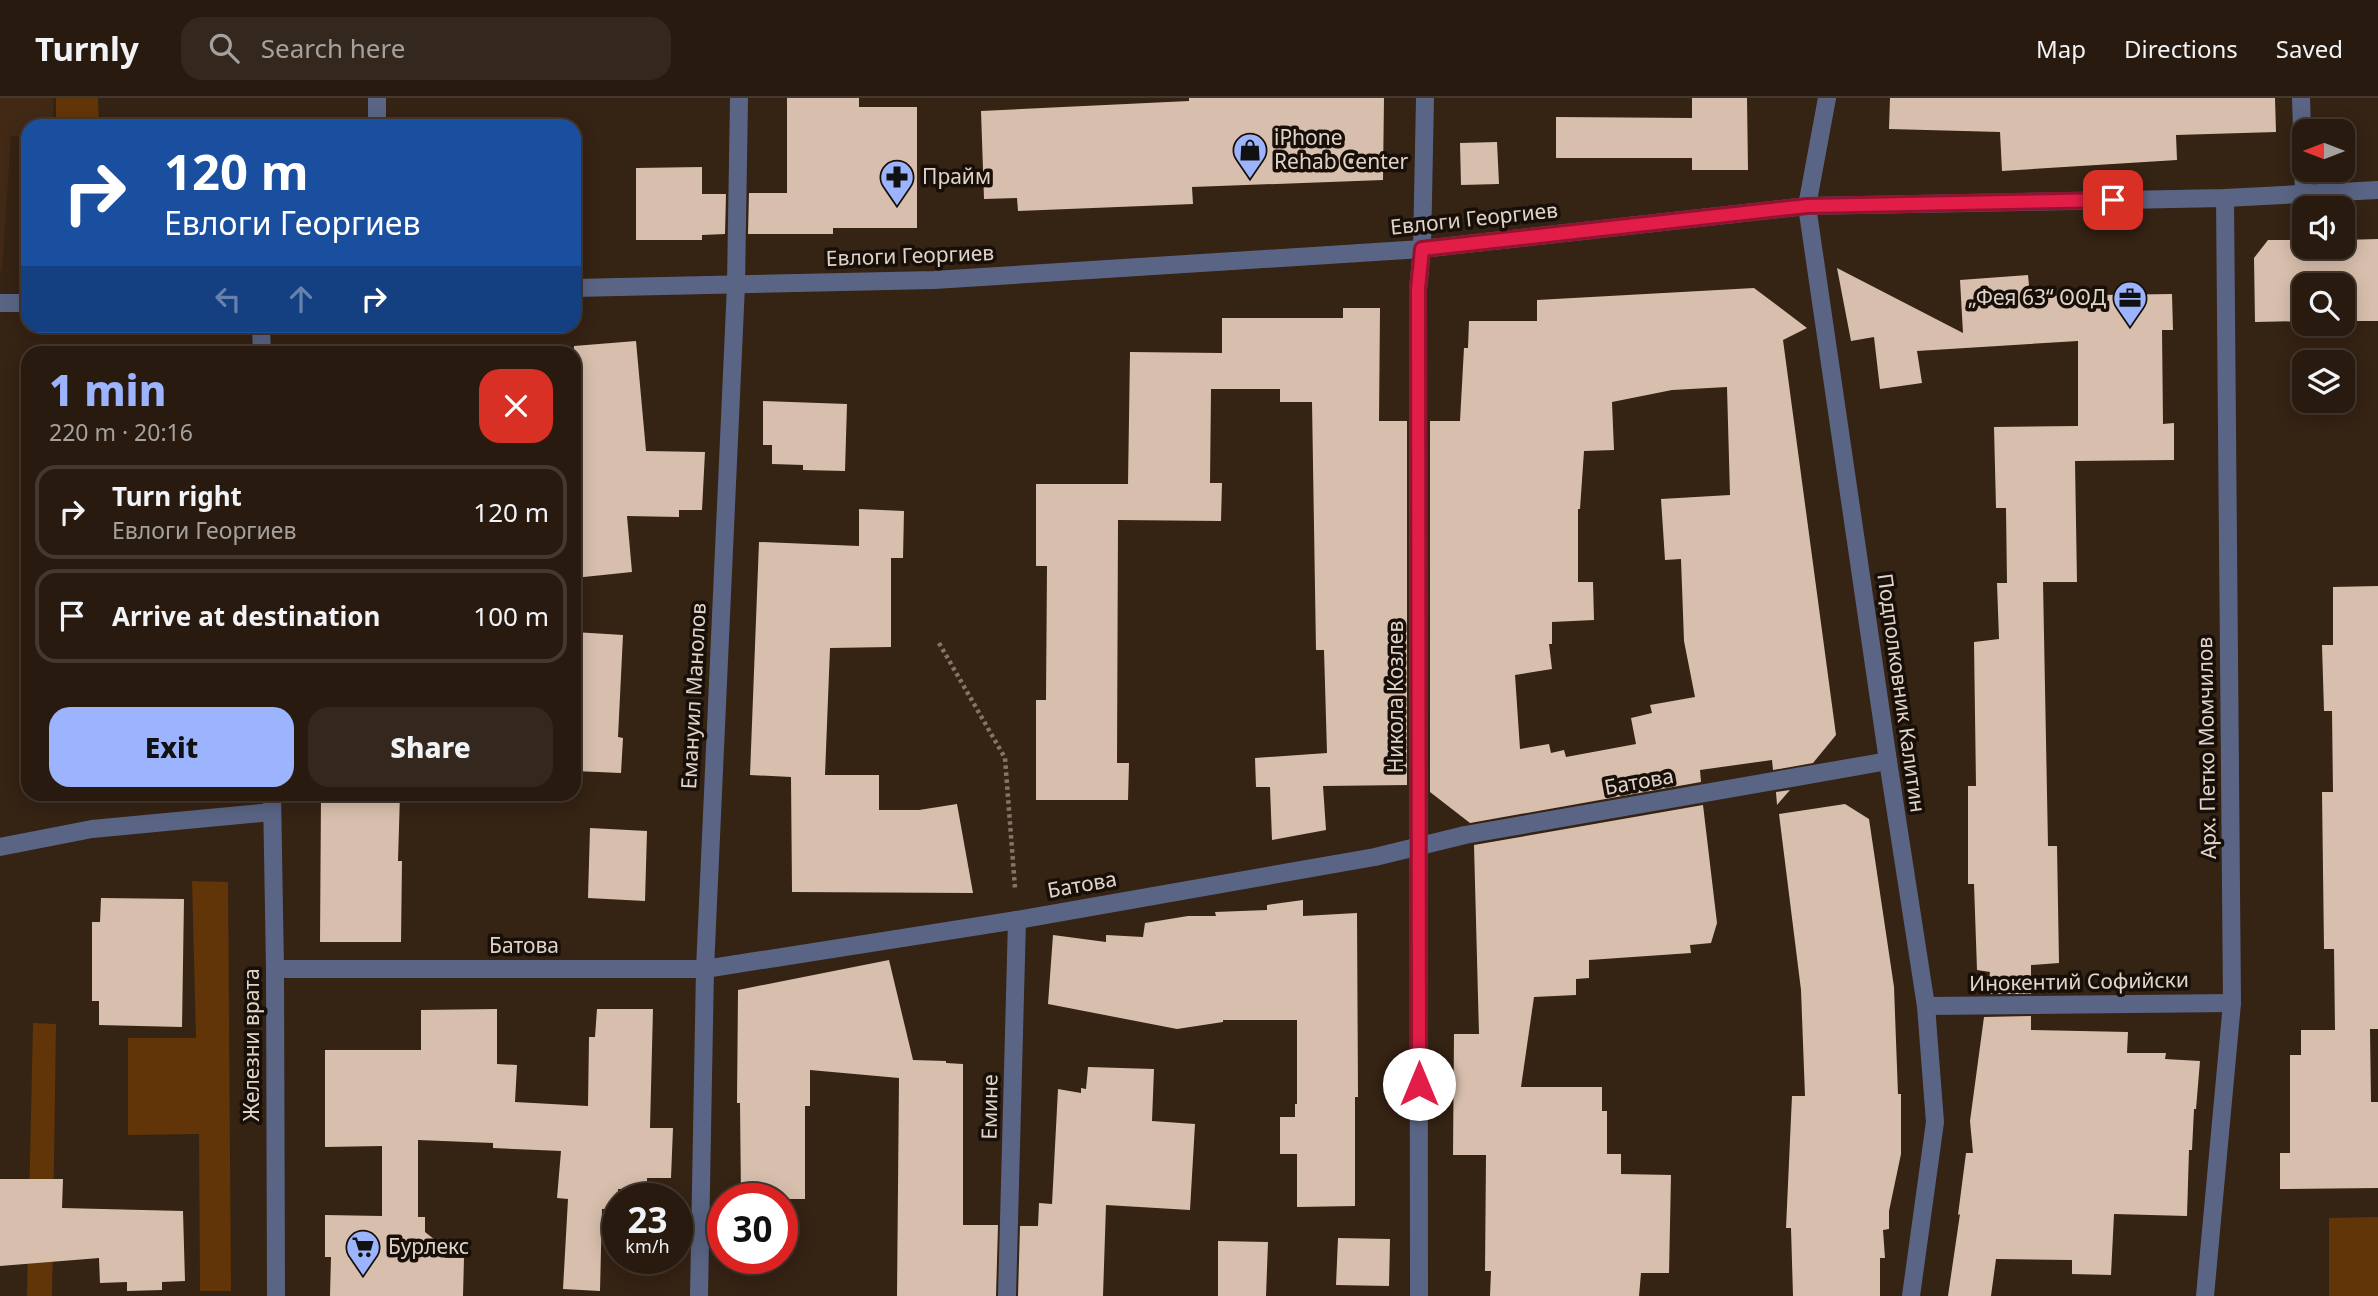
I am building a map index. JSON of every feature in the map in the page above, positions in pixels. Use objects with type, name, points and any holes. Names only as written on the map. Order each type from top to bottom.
[{"type":"street","points":[[377,98],[377,119]]},
{"type":"street","name":"Емануил Манолов","points":[[699,1296],[705,969],[736,285],[739,98]]},
{"type":"street","name":"Никола Козлев","points":[[1419,1296],[1418,289],[1422,249],[1425,98]]},
{"type":"street","name":"Подполковник Калитин","points":[[1827,98],[1807,206],[1888,761],[1927,1006],[1936,1122],[1911,1296]]},
{"type":"street","points":[[2301,98],[2304,193]]},
{"type":"street","name":"Евлоги Георгиев","points":[[581,288],[934,280],[1422,249],[1807,206],[2225,198],[2378,190]]},
{"type":"street","name":"Арх. Петко Момчилов","points":[[2205,1296],[2232,1003],[2225,198]]},
{"type":"street","points":[[0,303],[21,303]]},
{"type":"street","name":"Батова","points":[[275,969],[705,969],[1017,920],[1375,857],[1419,845],[1888,761]]},
{"type":"street","points":[[0,847],[92,829],[272,803]]},
{"type":"street","name":"Железни врата","points":[[272,803],[275,1296]]},
{"type":"street","name":"Емине","points":[[1007,1296],[1017,920]]},
{"type":"street","name":"Инокентий Софийски","points":[[1927,1006],[2232,1003]]},
{"type":"path","points":[[939,643],[1005,758],[1017,920]]},
{"type":"shaded area","points":[[0,98],[53,98],[53,119],[21,119],[21,136],[11,136],[0,271]]},
{"type":"shaded area","points":[[56,98],[98,98],[99,119],[56,119]]},
{"type":"shaded area","points":[[192,881],[228,882],[231,1291],[200,1291],[199,1134],[128,1135],[128,1038],[196,1038]]},
{"type":"shaded area","points":[[33,1023],[56,1024],[52,1296],[27,1296]]},
{"type":"shaded area","points":[[2378,1217],[2378,1296],[2329,1296],[2329,1218]]},
{"type":"building","points":[[787,98],[859,98],[859,107],[917,107],[917,228],[833,228],[833,234],[748,234],[749,193],[787,193]]},
{"type":"building","points":[[1189,98],[1384,98],[1383,180],[1192,187],[1193,204],[1018,211],[1017,198],[984,199],[981,111],[1189,101]]},
{"type":"building","points":[[1692,98],[1747,98],[1748,170],[1692,170],[1692,158],[1556,158],[1556,117],[1692,118]]},
{"type":"building","points":[[1890,98],[2275,98],[2276,132],[2176,135],[2177,160],[2002,171],[2000,132],[1889,129]]},
{"type":"building","points":[[1497,142],[1499,184],[1461,185],[1460,143]]},
{"type":"building","points":[[702,167],[702,194],[726,194],[725,234],[702,235],[702,240],[636,240],[636,168]]},
{"type":"building","points":[[2378,239],[2378,321],[2355,321],[2355,273],[2292,273],[2292,321],[2255,322],[2254,258],[2268,240],[2292,240],[2292,259],[2355,259],[2355,240]]},
{"type":"building","points":[[1837,268],[1963,333],[1960,280],[2028,275],[2030,296],[2172,294],[2173,330],[2162,330],[2163,424],[2174,423],[2174,460],[2075,461],[2077,582],[2043,582],[2048,846],[2057,846],[2059,963],[2031,965],[2031,994],[1987,994],[1990,972],[1977,970],[1974,884],[1968,884],[1968,786],[1976,786],[1974,642],[1999,639],[1997,583],[2007,583],[2006,508],[1996,508],[1994,427],[2078,426],[2078,341],[1917,351],[1922,383],[1880,389],[1874,337],[1851,341]]},
{"type":"building","points":[[1754,288],[1807,328],[1783,340],[1836,735],[1813,763],[1773,770],[1772,760],[1700,770],[1701,782],[1470,823],[1430,792],[1430,421],[1460,421],[1464,348],[1468,348],[1469,321],[1537,321],[1537,300]],"holes":[[[1727,387],[1730,495],[1661,499],[1665,560],[1681,559],[1684,641],[1695,697],[1650,705],[1652,713],[1631,718],[1636,744],[1566,757],[1564,750],[1551,753],[1549,744],[1520,749],[1515,675],[1552,669],[1549,644],[1552,644],[1552,622],[1594,620],[1593,582],[1578,582],[1578,509],[1584,451],[1614,450],[1612,402],[1672,390]]]},
{"type":"building","points":[[1343,308],[1380,308],[1379,421],[1407,421],[1407,785],[1323,786],[1326,830],[1272,840],[1270,787],[1256,787],[1255,758],[1327,753],[1324,650],[1316,650],[1312,402],[1280,402],[1280,389],[1211,389],[1210,483],[1222,483],[1221,521],[1118,520],[1117,763],[1129,763],[1128,800],[1036,800],[1036,700],[1046,700],[1047,566],[1036,566],[1036,484],[1128,484],[1130,352],[1222,353],[1222,318],[1343,318]]},
{"type":"building","points":[[636,341],[646,451],[705,452],[702,510],[679,510],[679,517],[627,516],[632,572],[581,577],[581,346],[574,346]]},
{"type":"building","points":[[763,401],[847,404],[845,471],[803,470],[803,465],[772,464],[772,445],[763,445]]},
{"type":"building","points":[[859,509],[904,511],[903,558],[891,558],[891,647],[830,648],[825,775],[879,775],[879,810],[919,810],[957,804],[973,893],[792,892],[791,777],[750,775],[759,542],[859,546]]},
{"type":"building","points":[[2378,586],[2378,1029],[2370,1029],[2371,1102],[2378,1102],[2378,1188],[2280,1189],[2280,1153],[2290,1153],[2290,1055],[2301,1055],[2301,1030],[2335,1030],[2334,949],[2324,949],[2322,792],[2333,792],[2332,711],[2324,711],[2322,645],[2333,645],[2333,587]]},
{"type":"building","points":[[581,632],[623,635],[618,737],[623,738],[621,773],[581,771]]},
{"type":"building","points":[[1790,790],[1777,805],[1776,792]]},
{"type":"building","points":[[321,801],[400,801],[398,861],[402,861],[401,942],[320,942]]},
{"type":"building","points":[[1845,804],[1869,819],[1894,987],[1898,1094],[1901,1094],[1901,1154],[1889,1211],[1889,1229],[1883,1230],[1885,1258],[1880,1258],[1880,1296],[1793,1296],[1791,1228],[1786,1228],[1792,1096],[1805,1096],[1801,990],[1779,814]]},
{"type":"building","points":[[1703,805],[1717,923],[1711,943],[1690,945],[1691,953],[1589,960],[1589,978],[1576,979],[1576,995],[1534,997],[1521,1087],[1602,1087],[1602,1111],[1607,1111],[1607,1154],[1621,1154],[1621,1174],[1671,1175],[1669,1273],[1641,1273],[1639,1296],[1490,1296],[1491,1271],[1485,1271],[1486,1155],[1453,1155],[1454,1034],[1479,1034],[1474,845]]},
{"type":"building","points":[[590,828],[647,831],[645,901],[588,898]]},
{"type":"building","points":[[101,898],[184,899],[182,1027],[99,1025],[99,1001],[92,1001],[92,922],[100,922]]},
{"type":"building","points":[[1303,900],[1303,916],[1357,913],[1358,1097],[1355,1097],[1355,1206],[1297,1207],[1297,1154],[1280,1154],[1280,1117],[1295,1117],[1297,1104],[1297,1020],[1223,1020],[1177,1029],[1048,1004],[1053,935],[1106,942],[1106,935],[1143,937],[1145,923],[1188,916],[1216,916],[1215,912],[1267,910],[1267,905]]},
{"type":"building","points":[[889,960],[913,1060],[963,1064],[963,1225],[998,1225],[996,1296],[897,1296],[899,1078],[810,1070],[810,1106],[805,1106],[805,1199],[798,1199],[798,1183],[741,1183],[740,1103],[737,1103],[738,990]]},
{"type":"building","points":[[497,1009],[497,1064],[517,1065],[515,1102],[588,1106],[589,1037],[595,1037],[597,1009],[653,1009],[650,1128],[673,1128],[671,1178],[647,1178],[647,1183],[602,1183],[600,1291],[563,1289],[568,1199],[557,1198],[561,1151],[493,1148],[493,1143],[418,1140],[418,1217],[425,1217],[425,1232],[439,1243],[445,1258],[464,1258],[463,1296],[330,1296],[331,1257],[325,1257],[325,1215],[382,1216],[382,1146],[325,1147],[325,1050],[421,1050],[421,1010]]},
{"type":"building","points":[[2031,1016],[2031,1030],[2128,1032],[2127,1053],[2166,1053],[2165,1059],[2200,1061],[2192,1150],[2189,1150],[2187,1216],[2114,1214],[2111,1275],[2072,1274],[2072,1260],[1996,1259],[1991,1296],[1948,1296],[1966,1153],[1973,1153],[1970,1121],[1984,1017]]},
{"type":"building","points":[[1088,1067],[1154,1069],[1152,1121],[1195,1124],[1190,1210],[1106,1205],[1103,1296],[1018,1296],[1020,1226],[1038,1226],[1039,1203],[1052,1204],[1058,1089],[1081,1093],[1081,1088],[1086,1089]]},
{"type":"building","points":[[0,1179],[63,1179],[62,1208],[183,1211],[185,1281],[162,1282],[162,1290],[127,1291],[127,1282],[100,1283],[99,1258],[0,1266]]},
{"type":"building","points":[[1338,1238],[1390,1239],[1389,1286],[1336,1285]]},
{"type":"building","points":[[1218,1241],[1268,1242],[1266,1296],[1218,1296]]},
{"type":"place","name":"iPhone Rehab Center","points":[[1250,180]]},
{"type":"place","name":"Прайм","points":[[897,207]]},
{"type":"place","name":"„Фея 63“ ООД","points":[[2130,328]]},
{"type":"place","name":"Бурлекс","points":[[363,1277]]},
{"type":"route","points":[[1419,1084],[1418,289],[1422,249],[1807,206],[2113,200]]}]
